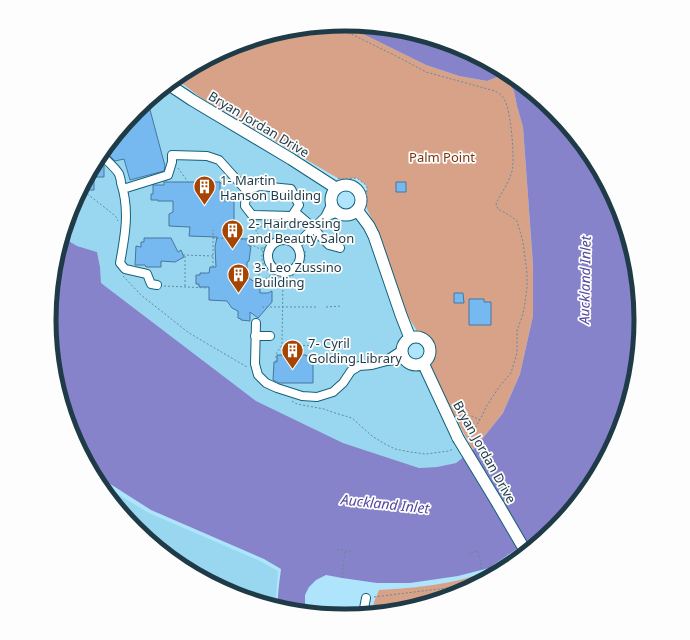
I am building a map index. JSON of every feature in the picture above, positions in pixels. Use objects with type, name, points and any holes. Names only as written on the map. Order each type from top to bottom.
[{"type":"main road","name":"Bryan Jordan Drive","points":[[174,88],[336,188]]},
{"type":"main road","points":[[362,210],[343,214],[335,208],[331,198],[336,188],[344,185],[352,186],[359,192],[361,196],[360,206],[362,210],[369,226],[374,236],[401,315],[414,334],[415,336],[424,339],[430,347],[429,357],[426,361],[427,363],[413,365],[408,363],[403,355],[403,345],[414,334]]},
{"type":"main road","name":"Bryan Jordan Drive","points":[[427,363],[458,438],[519,550]]},
{"type":"street","points":[[123,189],[168,175],[172,155],[207,156],[219,160],[246,190],[245,206],[252,215],[292,216],[299,205],[291,189],[260,186],[246,190]]},
{"type":"street","points":[[105,159],[119,174],[126,208],[125,237],[120,263],[125,269],[147,274],[151,284],[158,285]]},
{"type":"street","points":[[296,245],[335,208]]},
{"type":"street","points":[[294,212],[314,228],[329,245],[340,248]]},
{"type":"street","points":[[286,240],[296,245],[299,249],[300,260],[298,264],[290,271],[280,272],[275,270],[268,262],[268,251],[275,242],[286,240]]},
{"type":"street","points":[[256,322],[254,364],[258,375],[266,383],[302,396],[317,397],[332,392],[343,383],[351,371],[359,366],[372,365],[403,355]]},
{"type":"street","points":[[256,336],[270,336]]},
{"type":"street","points":[[364,608],[366,598]]},
{"type":"path","points":[[344,31],[426,72],[495,91],[505,99],[508,109],[513,143],[513,166],[512,173],[496,204],[498,209],[509,215],[517,222],[524,242],[527,288],[524,309],[517,330],[517,353],[511,373],[499,387],[486,407],[480,420],[472,416],[463,418],[458,414],[454,407]]},
{"type":"path","points":[[171,164],[176,164],[188,182]]},
{"type":"path","points":[[334,176],[340,179],[357,178],[366,184],[366,203],[362,210]]},
{"type":"path","points":[[220,199],[239,199]]},
{"type":"path","points":[[256,230],[261,227],[261,220]]},
{"type":"path","points":[[213,230],[213,267]]},
{"type":"path","points":[[262,251],[269,240],[275,236]]},
{"type":"path","points":[[213,238],[251,241],[252,244],[262,251]]},
{"type":"path","points":[[262,242],[262,260],[265,266],[272,274],[283,278],[289,278],[303,266],[305,260],[305,250]]},
{"type":"path","points":[[185,287],[184,256],[213,256]]},
{"type":"path","points":[[254,282],[265,266]]},
{"type":"path","points":[[256,286],[272,274]]},
{"type":"path","points":[[276,362],[276,354],[282,345],[283,278]]},
{"type":"path","points":[[158,285],[209,288]]},
{"type":"path","points":[[326,307],[342,306]]},
{"type":"path","points":[[262,307],[317,307]]},
{"type":"path","points":[[414,334],[430,340],[435,352],[427,363]]},
{"type":"path","points":[[282,345],[319,346]]},
{"type":"path","points":[[337,549],[353,552]]},
{"type":"path","points":[[342,578],[345,550]]},
{"type":"path","points":[[467,554],[478,551],[482,570]]},
{"type":"path","points":[[366,598],[447,588],[471,580]]},
{"type":"shaded area","points":[[174,88],[333,193],[331,198],[332,203],[338,212],[343,214],[353,213],[369,226],[406,341],[403,345],[402,355],[408,363],[413,365],[423,363],[468,454],[456,463],[437,467],[419,468],[343,443],[256,401],[101,283],[97,252],[77,246],[67,240],[78,209],[95,175],[105,159],[128,129],[154,103]]},
{"type":"shaded area","points":[[113,491],[149,513],[258,560],[278,571],[276,600],[252,594],[217,579],[184,560],[154,537],[128,511]]},
{"type":"green space","name":"Palm Point","points":[[345,31],[358,32],[426,65],[459,76],[487,81],[500,76],[509,83],[514,91],[523,127],[533,266],[533,316],[520,374],[503,413],[475,448],[472,449],[430,368],[435,352],[430,340],[417,331],[406,313],[381,238],[367,209],[366,185],[357,178],[340,179],[334,176],[200,97],[181,82],[217,61],[234,53],[270,41],[307,33]]},
{"type":"green space","points":[[492,568],[473,579],[438,594],[383,607],[373,608],[379,590],[434,585],[456,581]]},
{"type":"water","points":[[358,32],[383,33],[438,46],[473,61],[500,76],[487,81],[459,76],[426,65]]},
{"type":"water","name":"Auckland Inlet","points":[[502,77],[536,103],[562,129],[574,144],[585,159],[604,192],[619,227],[632,282],[634,320],[632,358],[624,395],[612,431],[585,481],[562,511],[540,533],[489,568],[458,576],[410,583],[377,583],[326,575],[316,580],[309,587],[305,595],[305,607],[278,601],[281,569],[264,559],[151,510],[105,480],[95,464],[78,431],[71,413],[58,358],[56,320],[58,282],[67,240],[77,246],[97,252],[101,283],[256,401],[343,443],[419,468],[437,467],[456,463],[475,448],[503,413],[520,374],[533,316],[533,265],[523,127],[514,91],[509,83]]},
{"type":"building","points":[[149,108],[165,166],[164,171],[130,180],[124,159],[115,161],[108,154],[128,129]]},
{"type":"building","points":[[102,164],[104,165],[104,177],[94,177],[94,190],[87,190],[95,175]]},
{"type":"building","points":[[164,182],[220,182],[220,201],[234,201],[234,225],[233,227],[224,227],[224,238],[249,239],[249,246],[251,246],[249,261],[247,262],[247,276],[249,276],[249,278],[256,283],[256,288],[260,289],[260,293],[268,293],[272,291],[272,302],[258,318],[250,312],[250,321],[241,320],[238,318],[238,311],[232,308],[227,301],[209,300],[209,287],[199,287],[199,284],[196,284],[196,275],[200,275],[200,273],[209,273],[210,267],[216,267],[215,247],[217,237],[189,236],[190,227],[169,226],[169,214],[173,212],[173,201],[151,200],[153,185],[164,185]]},
{"type":"building","points":[[396,182],[406,182],[406,192],[396,192]]},
{"type":"building","points":[[144,238],[171,238],[178,252],[181,250],[184,257],[175,262],[161,261],[161,267],[135,265],[136,246],[141,247],[141,242],[144,242]]},
{"type":"building","points":[[454,293],[463,293],[464,303],[454,303]]},
{"type":"building","points":[[469,299],[484,299],[484,302],[491,302],[491,325],[469,325]]},
{"type":"building","name":"7- Cyril Golding Library","points":[[277,355],[306,355],[312,357],[313,383],[279,383],[273,380],[274,362],[277,362]]},
{"type":"place","name":"1- Martin Hanson Building","points":[[205,206]]},
{"type":"place","name":"2- Hairdressing and Beauty Salon","points":[[233,250]]},
{"type":"place","name":"3- Leo Zussino Building","points":[[239,294]]},
{"type":"place","name":"7- Cyril Golding Library","points":[[293,370]]}]
